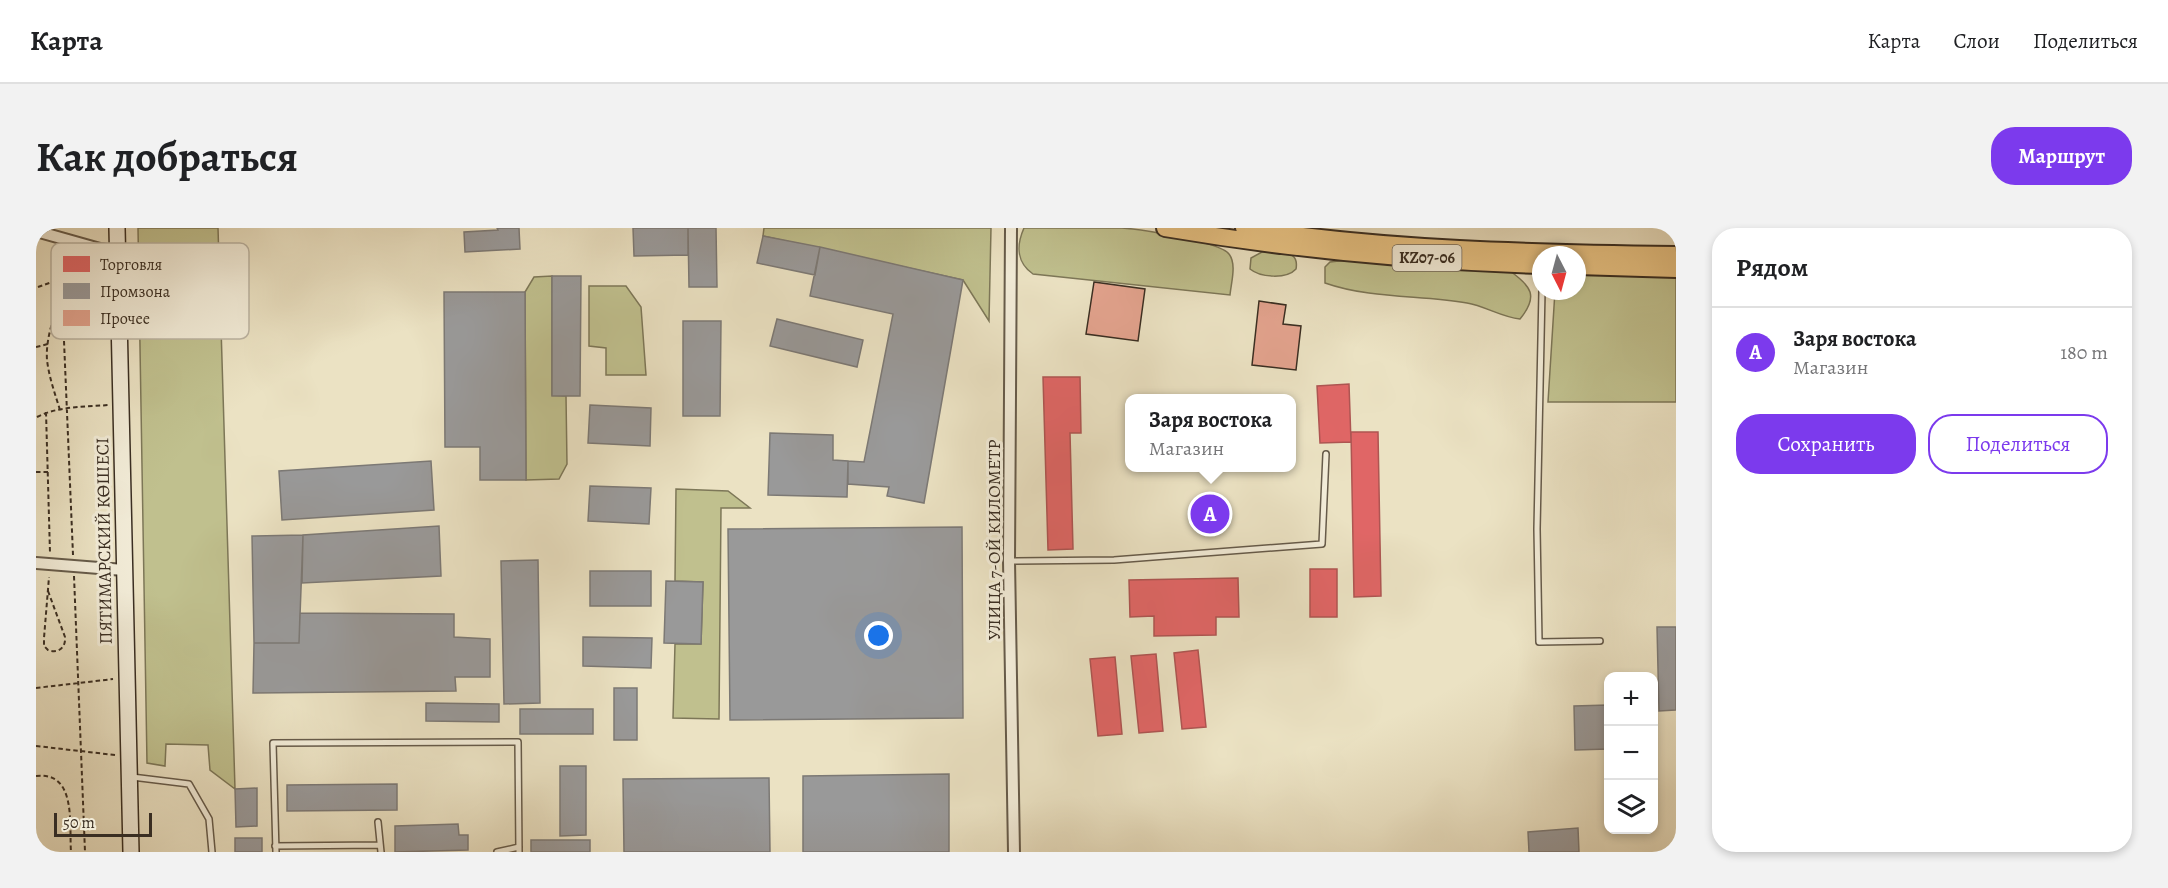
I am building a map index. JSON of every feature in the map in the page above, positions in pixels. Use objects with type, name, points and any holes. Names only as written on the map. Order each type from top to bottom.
[{"type":"main road","name":"KZ07-06","points":[[1165,228],[1531,252],[1676,255]]},
{"type":"main road","name":"KZ07-06","points":[[1244,228],[1532,264]]},
{"type":"main road","points":[[1586,266],[1676,269]]},
{"type":"main road","name":"ПЯТИМАРСКИЙ КӨШЕСІ","points":[[119,339],[131,777],[131,852]]},
{"type":"street","name":"УЛИЦА 7-ОЙ КИЛОМЕТР","points":[[1011,228],[1009,561],[1014,852]]},
{"type":"street","points":[[36,231],[79,243]]},
{"type":"street","points":[[36,563],[124,570]]},
{"type":"lane","points":[[1542,300],[1537,529],[1539,642],[1600,640]]},
{"type":"lane","points":[[1009,561],[1114,560],[1322,544],[1326,454]]},
{"type":"lane","points":[[378,822],[380,849],[275,849],[273,742],[518,742],[519,849],[497,852]]},
{"type":"lane","points":[[131,777],[189,784],[210,819],[212,852]]},
{"type":"path","points":[[38,286],[51,282]]},
{"type":"path","points":[[51,329],[48,344],[48,368],[60,410]]},
{"type":"path","points":[[64,341],[85,852]]},
{"type":"path","points":[[36,347],[48,344]]},
{"type":"path","points":[[37,417],[46,412],[120,404]]},
{"type":"path","points":[[36,472],[48,472]]},
{"type":"path","points":[[36,688],[127,677]]},
{"type":"path","points":[[36,746],[130,756]]},
{"type":"path","points":[[36,776],[50,776],[60,781],[65,787],[71,852]]},
{"type":"green space","points":[[138,228],[218,228],[218,243],[138,243]]},
{"type":"green space","points":[[764,228],[991,228],[989,321],[963,280],[763,236]]},
{"type":"green space","points":[[1024,228],[1122,228],[1211,245],[1223,249],[1229,254],[1233,263],[1230,295],[1033,274],[1024,265],[1020,254],[1020,241]]},
{"type":"green space","points":[[1272,251],[1293,256],[1296,269],[1287,274],[1274,276],[1250,269],[1251,258],[1262,252]]},
{"type":"green space","points":[[1357,259],[1510,271],[1527,287],[1531,298],[1520,319],[1467,303],[1360,292],[1325,283],[1325,267],[1330,262]]},
{"type":"green space","points":[[1586,273],[1676,276],[1676,402],[1548,402],[1554,300],[1586,300]]},
{"type":"green space","points":[[552,276],[552,395],[566,396],[567,464],[559,479],[526,480],[525,292],[534,277]]},
{"type":"green space","points":[[589,286],[626,286],[641,307],[646,375],[606,375],[606,348],[589,346]]},
{"type":"green space","points":[[140,339],[221,339],[235,789],[210,770],[208,745],[166,744],[165,766],[147,763]]},
{"type":"green space","points":[[676,489],[728,491],[750,508],[721,508],[719,719],[673,718],[675,644],[701,644],[703,582],[675,581]]},
{"type":"building: Торговля","points":[[1043,377],[1080,377],[1081,433],[1070,433],[1073,549],[1048,550]]},
{"type":"building: Торговля","points":[[1349,384],[1351,442],[1320,443],[1317,386]]},
{"type":"building: Торговля","points":[[1351,432],[1378,432],[1381,596],[1354,597]]},
{"type":"building: Торговля","points":[[1310,569],[1337,569],[1337,617],[1310,617]]},
{"type":"building: Торговля","points":[[1238,578],[1239,617],[1216,617],[1216,635],[1154,636],[1154,616],[1130,617],[1129,580]]},
{"type":"building: Торговля","points":[[1198,650],[1206,727],[1182,729],[1174,653]]},
{"type":"building: Торговля","points":[[1156,654],[1163,731],[1139,733],[1131,656]]},
{"type":"building: Торговля","points":[[1115,657],[1122,734],[1098,736],[1090,659]]},
{"type":"building: Промзона","points":[[497,228],[519,228],[520,249],[465,252],[464,232],[498,230]]},
{"type":"building: Промзона","points":[[633,228],[688,228],[688,255],[634,256]]},
{"type":"building: Промзона","points":[[688,228],[716,228],[717,287],[689,287]]},
{"type":"building: Промзона","points":[[763,236],[820,247],[815,275],[757,263]]},
{"type":"building: Промзона","points":[[820,247],[963,280],[924,503],[887,496],[889,487],[848,484],[848,461],[864,462],[893,314],[810,296]]},
{"type":"building: Промзона","points":[[552,276],[581,276],[580,396],[552,396]]},
{"type":"building: Промзона","points":[[444,292],[525,292],[526,480],[480,480],[480,447],[445,447]]},
{"type":"building: Промзона","points":[[777,319],[863,340],[857,367],[770,346]]},
{"type":"building: Промзона","points":[[683,321],[721,321],[720,416],[683,416]]},
{"type":"building: Промзона","points":[[590,405],[651,408],[650,446],[588,443]]},
{"type":"building: Промзона","points":[[770,433],[833,435],[833,460],[848,461],[847,497],[768,495]]},
{"type":"building: Промзона","points":[[431,461],[434,510],[282,520],[279,471]]},
{"type":"building: Промзона","points":[[590,486],[651,488],[649,524],[588,521]]},
{"type":"building: Промзона","points":[[439,526],[441,576],[302,583],[303,535]]},
{"type":"building: Промзона","points":[[962,527],[963,718],[730,720],[728,529]]},
{"type":"building: Промзона","points":[[303,535],[299,643],[254,643],[252,536]]},
{"type":"building: Промзона","points":[[538,560],[540,703],[504,704],[501,561]]},
{"type":"building: Промзона","points":[[590,571],[651,571],[651,606],[590,606]]},
{"type":"building: Промзона","points":[[666,581],[703,582],[701,644],[664,643]]},
{"type":"building: Промзона","points":[[300,613],[454,614],[454,637],[490,639],[490,677],[455,677],[456,691],[253,693],[254,643],[299,643]]},
{"type":"building: Промзона","points":[[1657,627],[1676,627],[1676,710],[1659,711]]},
{"type":"building: Промзона","points":[[583,637],[652,638],[651,668],[583,666]]},
{"type":"building: Промзона","points":[[614,688],[637,688],[637,740],[614,740]]},
{"type":"building: Промзона","points":[[426,703],[499,704],[499,722],[426,721]]},
{"type":"building: Промзона","points":[[1604,705],[1604,749],[1575,750],[1574,706]]},
{"type":"building: Промзона","points":[[520,709],[593,709],[593,734],[520,734]]},
{"type":"building: Промзона","points":[[560,766],[586,766],[586,835],[560,836]]},
{"type":"building: Промзона","points":[[949,774],[949,852],[803,852],[803,776]]},
{"type":"building: Промзона","points":[[769,778],[770,852],[624,852],[623,779]]},
{"type":"building: Промзона","points":[[397,784],[397,810],[287,811],[287,785]]},
{"type":"building: Промзона","points":[[257,788],[257,826],[236,827],[235,789]]},
{"type":"building: Промзона","points":[[458,824],[459,835],[468,835],[468,850],[395,852],[395,826]]},
{"type":"building: Промзона","points":[[1578,828],[1579,852],[1529,852],[1528,832]]},
{"type":"building: Промзона","points":[[235,838],[262,838],[262,852],[235,852]]},
{"type":"building: Промзона","points":[[531,840],[590,840],[590,852],[531,852]]},
{"type":"building: Прочее","points":[[1094,282],[1145,289],[1138,341],[1086,334]]},
{"type":"building: Прочее","points":[[1259,301],[1286,305],[1283,324],[1301,326],[1296,370],[1252,365]]},
{"type":"place","name":"Заря востока","points":[[1210,514]]}]
